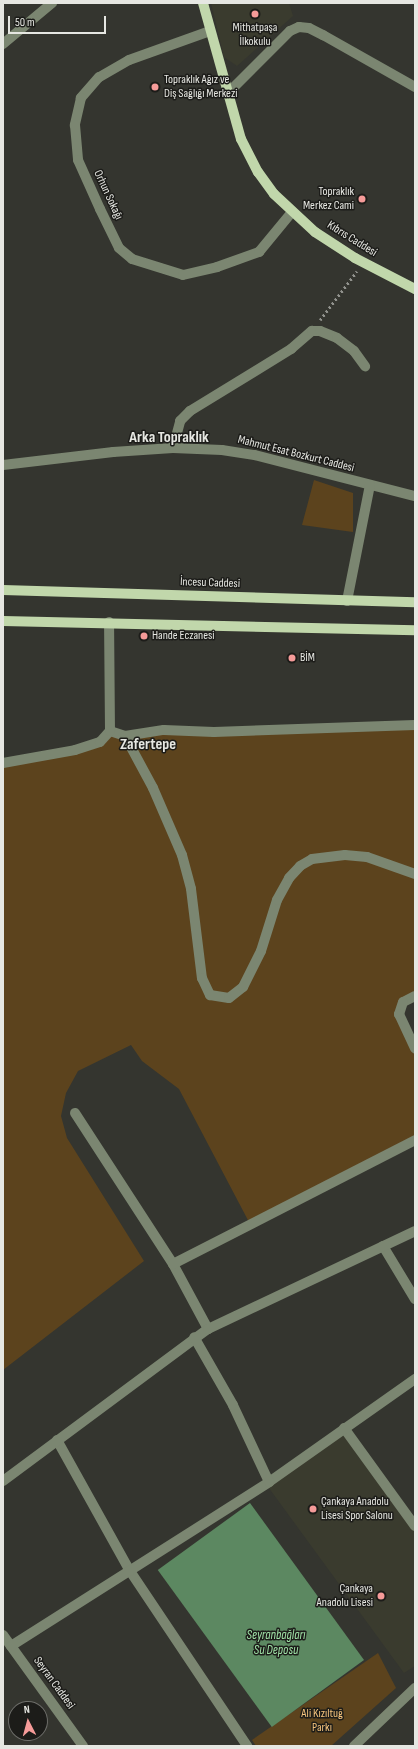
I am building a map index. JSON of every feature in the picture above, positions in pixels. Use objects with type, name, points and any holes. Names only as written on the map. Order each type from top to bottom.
[{"type":"main road","name":"Kıbrıs Caddesi","points":[[203,3],[241,140],[258,172],[292,212],[315,232],[363,263],[415,289]]},
{"type":"main road","name":"İncesu Caddesi","points":[[3,590],[415,602]]},
{"type":"main road","points":[[3,621],[109,622],[415,630]]},
{"type":"street","points":[[3,44],[52,3]]},
{"type":"street","points":[[227,94],[290,31],[299,27],[308,28],[323,35],[415,88]]},
{"type":"street","name":"Orhun Sokağı","points":[[210,31],[129,60],[99,77],[81,98],[75,125],[78,160],[93,195],[119,248],[132,259],[183,275],[217,267],[259,252],[292,212]]},
{"type":"street","points":[[173,448],[180,421],[194,407],[291,349],[312,331],[320,331],[337,338],[354,350],[365,366]]},
{"type":"street","name":"Mahmut Esat Bozkurt Caddesi","points":[[3,465],[173,448],[222,450],[255,455],[415,496]]},
{"type":"street","points":[[348,601],[370,485]]},
{"type":"street","points":[[3,763],[75,750],[100,742],[110,731],[109,622]]},
{"type":"street","points":[[110,731],[125,736],[164,730],[214,732],[415,725]]},
{"type":"street","points":[[125,736],[153,788],[188,874],[202,978],[205,989],[210,995],[229,998],[243,987],[261,951],[277,900],[300,866],[312,859],[345,855],[367,857],[415,874]]},
{"type":"street","points":[[415,996],[403,1002],[399,1014],[415,1049]]},
{"type":"street","points":[[75,1113],[173,1264],[208,1328]]},
{"type":"street","points":[[173,1264],[415,1140]]},
{"type":"street","points":[[3,1481],[208,1328],[415,1231]]},
{"type":"street","points":[[383,1246],[415,1299]]},
{"type":"street","points":[[194,1338],[233,1405],[269,1482]]},
{"type":"street","points":[[11,1646],[269,1482],[415,1379]]},
{"type":"street","points":[[344,1428],[415,1526]]},
{"type":"street","points":[[57,1440],[130,1571],[247,1746]]},
{"type":"street","name":"Seyran Caddesi","points":[[3,1635],[83,1746]]},
{"type":"street","points":[[354,1746],[414,1693]]},
{"type":"path","points":[[312,331],[363,263]]},
{"type":"shaded area","points":[[211,3],[289,3],[293,16],[237,66],[224,57]]},
{"type":"shaded area","name":"Çankaya Anadolu Lisesi","points":[[344,1428],[415,1526],[415,1666],[404,1673],[266,1484]]},
{"type":"green space","points":[[314,480],[353,493],[353,532],[302,525]]},
{"type":"green space","points":[[415,725],[415,996],[399,1009],[415,1049],[415,1140],[250,1224],[179,1089],[142,1061],[131,1045],[78,1071],[66,1093],[61,1116],[67,1138],[144,1261],[3,1370],[3,763],[75,750],[110,731],[125,736]]},
{"type":"green space","name":"Ali Kızıltuğ Parkı","points":[[378,1653],[396,1688],[331,1746],[256,1746],[252,1740]]},
{"type":"water","name":"Seyranbağları Su Deposu","points":[[250,1503],[364,1660],[272,1727],[158,1570]]},
{"type":"place","name":"Mithatpaşa İlkokulu","points":[[255,14]]},
{"type":"place","name":"Topraklık Ağız ve Diş Sağlığı Merkezi","points":[[155,87]]},
{"type":"place","name":"Topraklık Merkez Cami","points":[[362,199]]},
{"type":"place","name":"Hande Eczanesi","points":[[144,636]]},
{"type":"place","name":"BİM","points":[[292,658]]},
{"type":"place","name":"Çankaya Anadolu Lisesi Spor Salonu","points":[[313,1509]]},
{"type":"place","name":"Çankaya Anadolu Lisesi","points":[[381,1596]]},
{"type":"district","name":"Arka Topraklık","points":[[169,438]]},
{"type":"district","name":"Zafertepe","points":[[148,745]]}]
